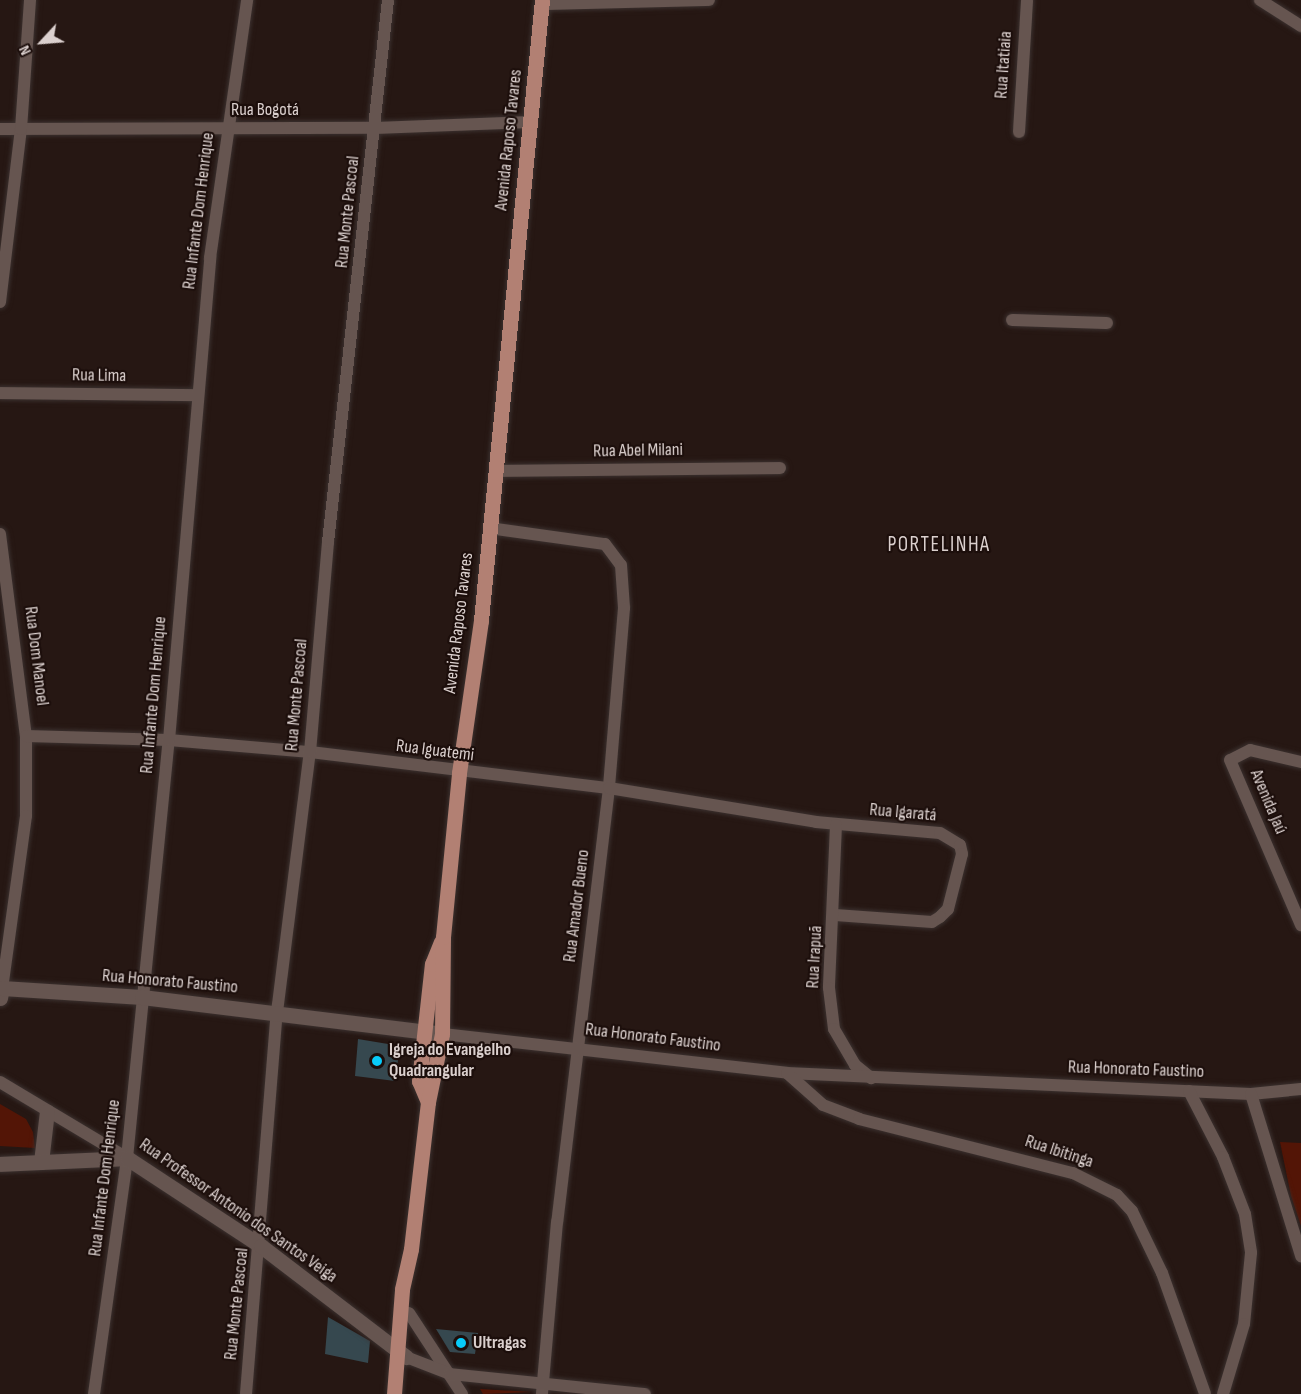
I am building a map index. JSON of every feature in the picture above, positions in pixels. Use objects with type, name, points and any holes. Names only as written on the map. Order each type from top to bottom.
[{"type":"main road","name":"Avenida Raposo Tavares","points":[[399,1394],[402,1289],[411,1249],[428,1102],[442,1034],[443,937],[459,773],[489,528],[542,2]]},
{"type":"main road","points":[[428,1102],[419,1081],[432,964],[443,937]]},
{"type":"main road","name":"Avenida Raposo Tavares","points":[[394,1394],[413,1281],[411,1249]]},
{"type":"street","points":[[0,302],[21,129],[30,0]]},
{"type":"street","name":"Rua Infante Dom Henrique","points":[[94,1394],[127,1158],[169,740],[210,258],[247,0]]},
{"type":"street","name":"Rua Monte Pascoal","points":[[246,1394],[261,1246],[277,1012],[310,752],[330,530],[388,0]]},
{"type":"street","points":[[542,2],[710,0]]},
{"type":"street","name":"Rua Itatiaia","points":[[1019,132],[1027,0]]},
{"type":"street","points":[[1260,0],[1301,26]]},
{"type":"street","name":"Rua Bogotá","points":[[0,129],[375,128],[531,122]]},
{"type":"street","points":[[1012,320],[1107,323]]},
{"type":"street","name":"Rua Lima","points":[[0,393],[198,395]]},
{"type":"street","name":"Rua Abel Milani","points":[[495,471],[780,468]]},
{"type":"street","name":"Rua Amador Bueno","points":[[489,528],[605,543],[621,565],[624,608],[609,788],[578,1048],[543,1389]]},
{"type":"street","name":"Rua Dom Manoel","points":[[0,534],[26,736],[26,816],[1,993]]},
{"type":"street","name":"Rua Iguatemi","points":[[26,736],[169,740],[310,752],[459,773],[609,788],[836,825]]},
{"type":"street","name":"Avenida Jaú","points":[[1301,762],[1250,750],[1230,760],[1298,913],[1301,925]]},
{"type":"street","name":"Rua Irapuã","points":[[836,825],[835,915],[829,988],[834,1029],[855,1065],[871,1078]]},
{"type":"street","name":"Rua Igaratá","points":[[835,915],[932,922],[948,909],[962,854],[955,839],[940,833],[836,825]]},
{"type":"street","name":"Rua Honorato Faustino","points":[[1,993],[142,998],[277,1012],[424,1034],[578,1048],[787,1073],[1251,1095],[1301,1089]]},
{"type":"street","name":"Rua Ibitinga","points":[[787,1073],[823,1105],[859,1119],[1073,1173],[1117,1195],[1132,1211],[1162,1273],[1205,1394]]},
{"type":"street","name":"Rua Professor Antonio dos Santos Veiga","points":[[0,1082],[127,1158],[261,1246],[401,1353],[450,1374],[543,1389],[645,1394]]},
{"type":"street","points":[[1189,1091],[1223,1157],[1245,1214],[1251,1253],[1244,1324],[1222,1394]]},
{"type":"street","points":[[1251,1095],[1301,1256]]},
{"type":"street","points":[[41,1162],[47,1111]]},
{"type":"street","points":[[0,1164],[127,1158]]},
{"type":"street","points":[[409,1313],[462,1394]]},
{"type":"shaded area","points":[[0,1104],[26,1119],[33,1132],[35,1148],[0,1146]]},
{"type":"shaded area","points":[[1280,1142],[1301,1143],[1301,1226],[1291,1196]]},
{"type":"shaded area","points":[[480,1389],[532,1392],[483,1394]]},
{"type":"building","name":"Igreja do Evangelho Quadrangular","points":[[358,1039],[400,1046],[395,1081],[355,1076]]},
{"type":"building","points":[[328,1317],[370,1341],[368,1363],[325,1354]]},
{"type":"building","name":"Ultragas","points":[[436,1329],[478,1333],[475,1354],[450,1352]]},
{"type":"place","name":"Igreja do Evangelho Quadrangular","points":[[377,1061]]},
{"type":"place","name":"Ultragas","points":[[461,1343]]},
{"type":"district","name":"PORTELINHA","points":[[939,545]]}]
